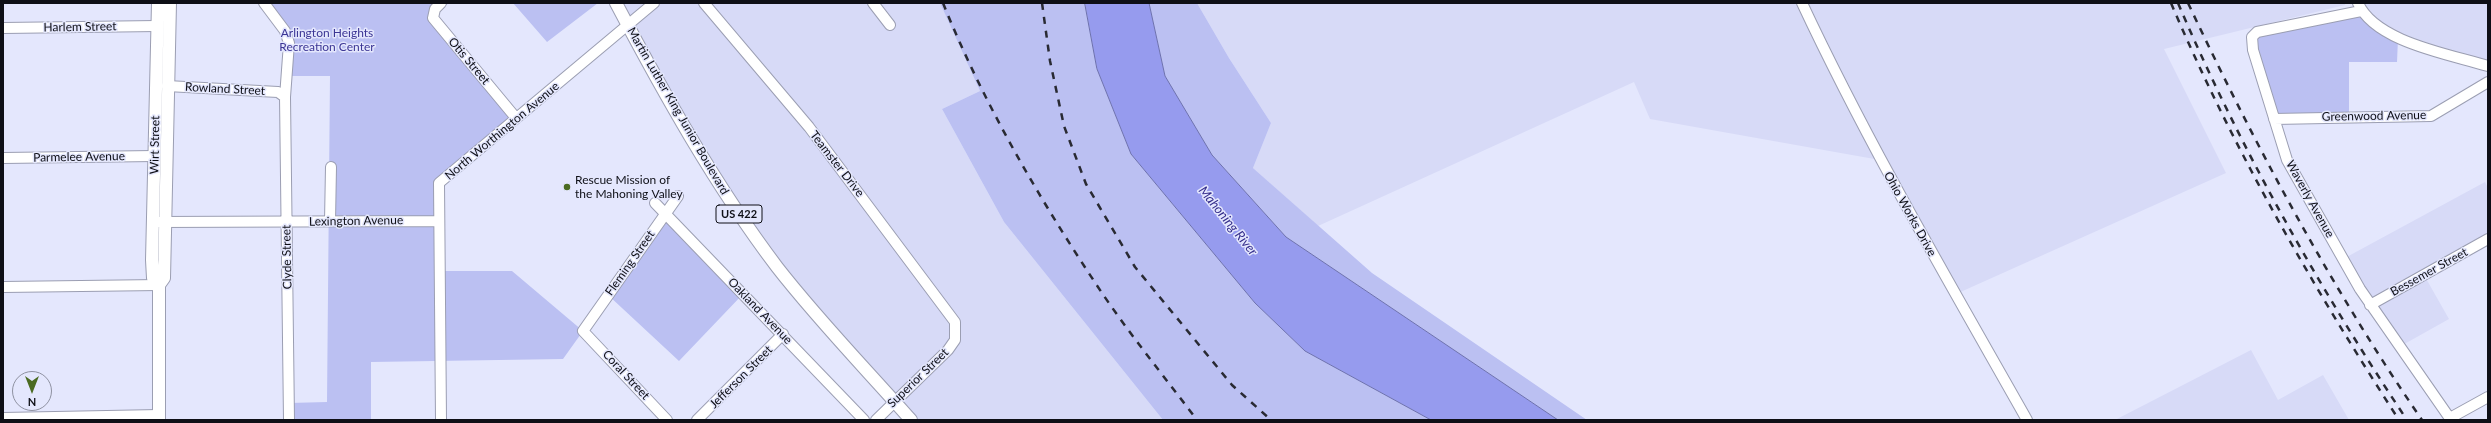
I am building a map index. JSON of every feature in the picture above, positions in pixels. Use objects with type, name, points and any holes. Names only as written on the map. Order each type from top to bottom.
[{"type":"main road","name":"Wirt Street","points":[[158,3],[154,156],[159,222]]},
{"type":"main road","name":"Wirt Street","points":[[159,418],[159,285],[153,278],[159,222],[170,3]]},
{"type":"main road","name":"Martin Luther King Junior Boulevard","points":[[616,3],[696,147],[748,227],[818,317],[911,420]]},
{"type":"street","name":"Clyde Street","points":[[264,3],[285,31],[289,43],[284,95],[289,420]]},
{"type":"street","name":"Otis Street","points":[[441,3],[435,9],[433,18],[516,118]]},
{"type":"street","name":"North Worthington Avenue","points":[[441,420],[438,221],[439,183],[654,3]]},
{"type":"street","name":"Teamster Drive","points":[[704,3],[785,98],[856,188],[952,316],[956,333]]},
{"type":"street","points":[[873,3],[890,25]]},
{"type":"street","name":"Ohio Works Drive","points":[[1802,3],[1823,51],[1880,160],[2026,420]]},
{"type":"street","points":[[2359,7],[2371,22],[2398,39],[2488,66]]},
{"type":"street","name":"Waverly Avenue","points":[[2359,7],[2254,34],[2252,41],[2253,50],[2287,160],[2370,305],[2450,419]]},
{"type":"street","name":"Harlem Street","points":[[3,28],[157,26]]},
{"type":"street","name":"Greenwood Avenue","points":[[2274,119],[2431,116],[2488,82]]},
{"type":"street","name":"Rowland Street","points":[[167,86],[278,92],[284,95]]},
{"type":"street","name":"Parmelee Avenue","points":[[3,158],[154,156]]},
{"type":"street","points":[[330,221],[331,167]]},
{"type":"street","name":"Fleming Street","points":[[583,331],[678,196]]},
{"type":"street","name":"Oakland Avenue","points":[[655,203],[783,334],[864,420]]},
{"type":"street","name":"Lexington Avenue","points":[[159,222],[438,221]]},
{"type":"street","name":"Bessemer Street","points":[[2370,305],[2488,239]]},
{"type":"street","points":[[3,287],[159,285]]},
{"type":"street","name":"Coral Street","points":[[583,331],[667,420]]},
{"type":"street","name":"Superior Street","points":[[876,420],[948,350],[956,333]]},
{"type":"street","name":"Jefferson Street","points":[[698,420],[783,334]]},
{"type":"street","points":[[2450,419],[2488,397]]},
{"type":"street","points":[[3,418],[159,418]]},
{"type":"shaded area","points":[[616,3],[940,3],[980,91],[942,109],[1004,222],[1163,420],[911,420],[748,227]]},
{"type":"shaded area","points":[[1197,3],[2345,3],[2345,5],[2164,49],[2226,173],[1956,294],[1880,160],[1650,119],[1634,82],[1318,226],[1253,168],[1271,123],[1229,58]]},
{"type":"shaded area","points":[[2358,3],[2488,3],[2488,66],[2398,39]]},
{"type":"shaded area","points":[[2485,182],[2488,188],[2488,239],[2424,275],[2449,319],[2399,347],[2343,259]]},
{"type":"shaded area","points":[[2251,350],[2278,400],[2323,375],[2349,420],[2115,420]]},
{"type":"green space","name":"Arlington Heights Recreation Center","points":[[264,3],[449,3],[433,15],[516,118],[439,183],[439,271],[512,271],[583,331],[563,359],[371,362],[371,420],[289,420],[289,403],[327,402],[330,76],[287,76],[289,43]]},
{"type":"green space","points":[[513,3],[598,3],[547,42]]},
{"type":"green space","points":[[940,3],[1089,3],[1097,69],[1131,154],[1255,303],[1305,351],[1431,420],[1163,420],[1004,222],[942,109],[980,91]]},
{"type":"green space","points":[[1149,3],[1197,3],[1229,58],[1271,123],[1253,168],[1372,273],[1587,420],[1558,420],[1286,237],[1212,155],[1165,76]]},
{"type":"green space","points":[[2361,11],[2398,39],[2397,62],[2349,62],[2349,117],[2274,119],[2252,37]]},
{"type":"green space","points":[[666,213],[743,294],[679,361],[608,295]]},
{"type":"water","name":"Mahoning River","points":[[1085,3],[1149,3],[1165,76],[1212,155],[1286,237],[1558,420],[1431,420],[1305,351],[1255,303],[1131,154],[1097,69]]},
{"type":"railway","points":[[943,3],[975,76],[1032,182],[1074,250],[1108,301],[1197,420]]},
{"type":"railway","points":[[1042,3],[1050,61],[1064,126],[1086,184],[1135,267],[1232,385],[1271,420]]},
{"type":"railway","points":[[2171,3],[2221,111],[2276,216],[2305,268],[2399,420]]},
{"type":"railway","points":[[2178,3],[2202,57],[2254,164],[2343,320],[2407,420]]},
{"type":"railway","points":[[2188,3],[2268,164],[2326,268],[2357,320],[2422,420]]},
{"type":"place","name":"Rescue Mission of the Mahoning Valley","points":[[567,187]]}]
